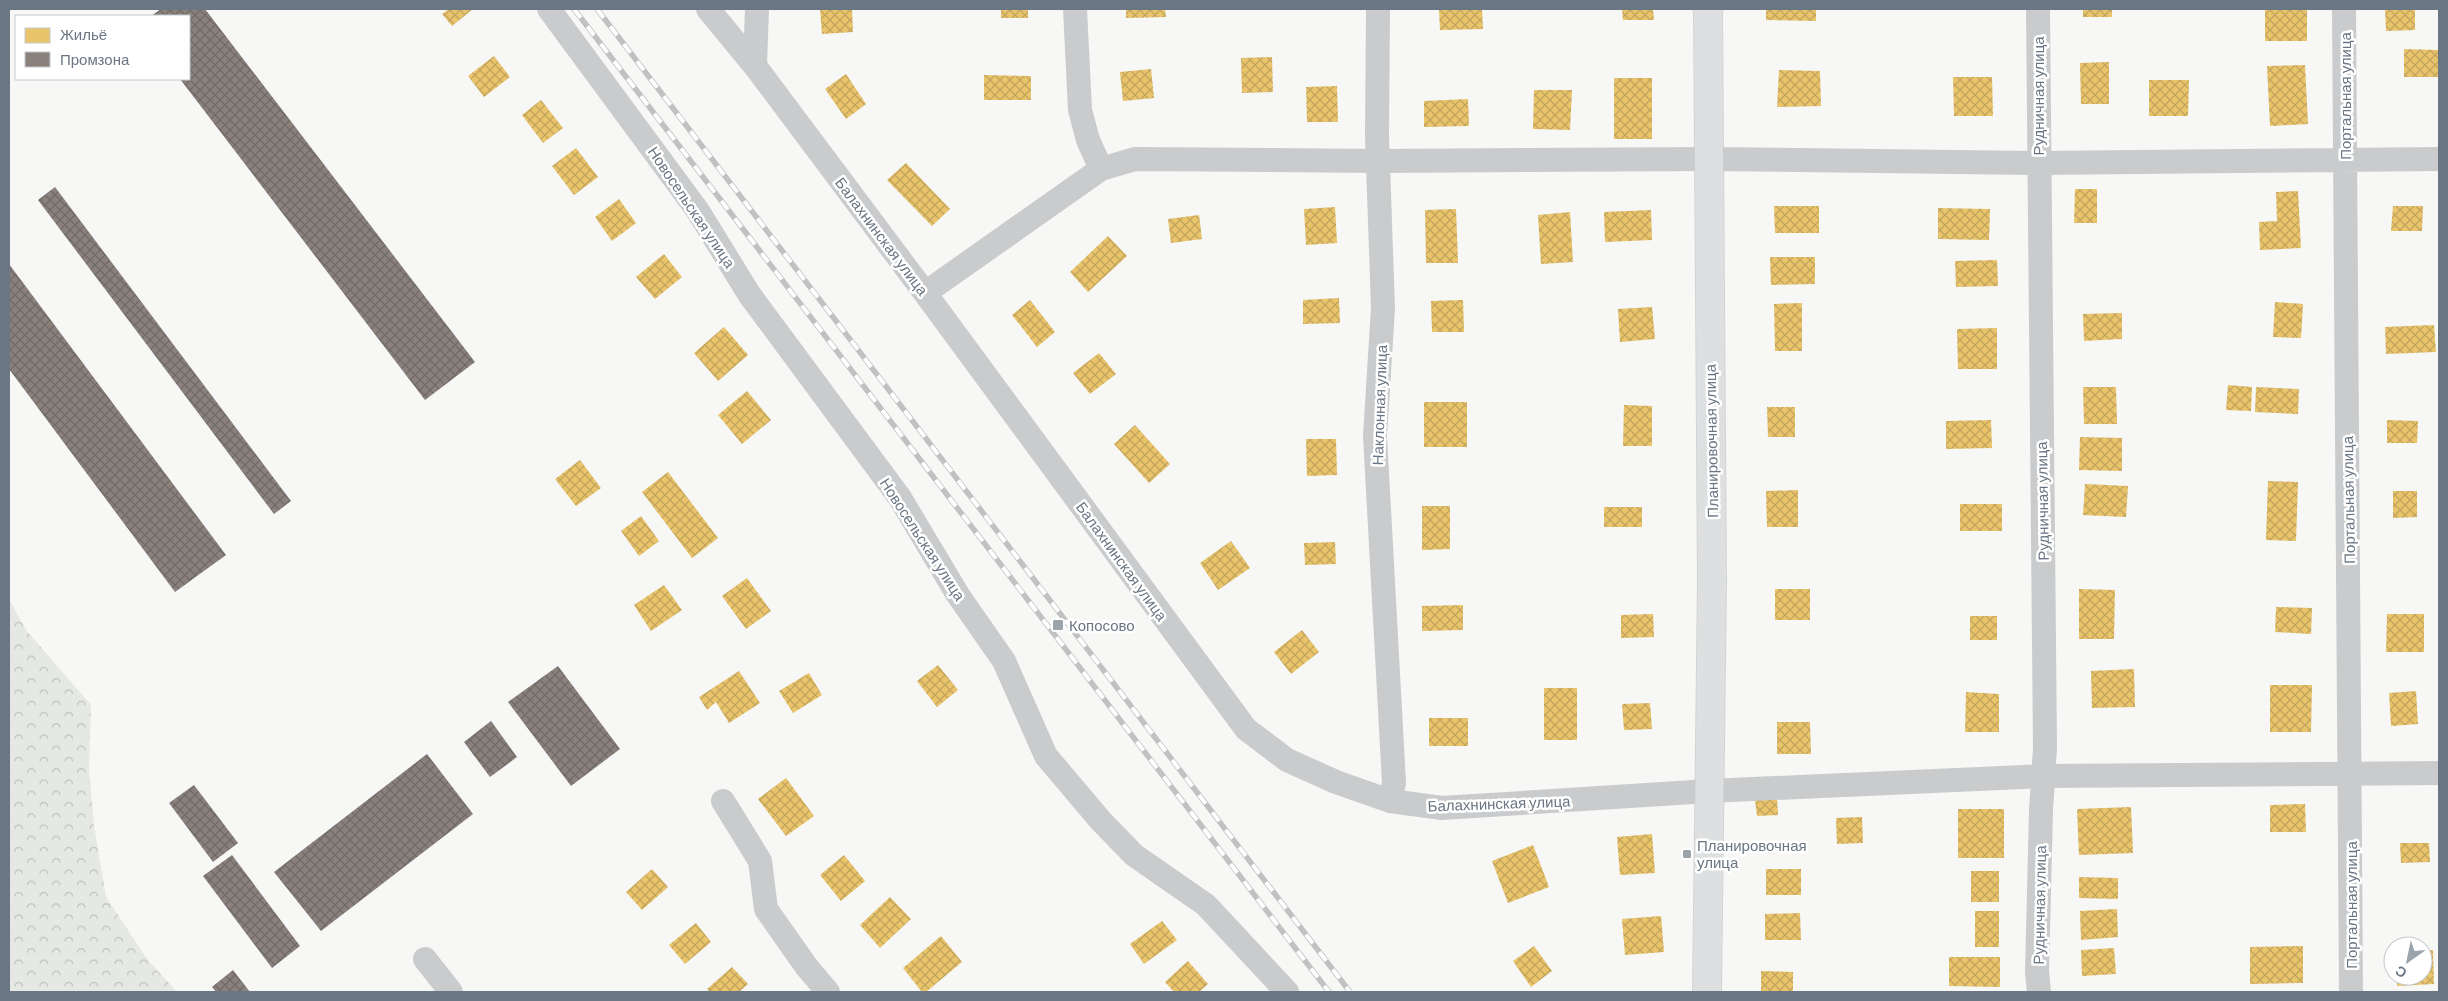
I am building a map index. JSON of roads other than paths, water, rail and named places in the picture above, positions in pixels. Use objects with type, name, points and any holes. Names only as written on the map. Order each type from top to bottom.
[{"type":"main road","name":"Планировочная улица","points":[[1707,992],[1712,581],[1708,9]]},
{"type":"street","name":"Новосельская улица","points":[[549,9],[698,211],[749,294],[900,498],[958,595],[1004,662],[1046,756],[1101,821],[1134,855],[1206,905],[1287,992]]},
{"type":"street","name":"Балахнинская улица","points":[[708,9],[755,66],[925,293],[1246,729],[1287,760],[1336,782],[1390,801],[1442,808],[1709,791],[2043,776],[2439,773]]},
{"type":"street","points":[[755,66],[757,9]]},
{"type":"street","points":[[1075,9],[1080,110],[1088,140],[1101,169]]},
{"type":"street","name":"Наклонная улица","points":[[1378,9],[1377,136],[1383,308],[1375,436],[1394,783],[1390,801]]},
{"type":"street","name":"Рудничная улица","points":[[2038,9],[2038,163],[2046,748],[2043,776],[2037,972],[2039,992]]},
{"type":"street","name":"Портальная улица","points":[[2344,9],[2351,773],[2351,992]]},
{"type":"street","points":[[925,293],[1101,169],[1135,159],[1379,161],[1708,159],[2038,163],[2345,158],[2439,159]]},
{"type":"street","points":[[723,801],[760,861],[766,909],[806,966],[828,992]]},
{"type":"street","points":[[425,959],[450,992]]},
{"type":"railway","points":[[574,9],[1329,992]]},
{"type":"railway","points":[[597,9],[1350,992]]},
{"type":"place","name":"Копосово","points":[[1058,625]]},
{"type":"place","name":"Планировочная улица","points":[[1687,854]]}]
